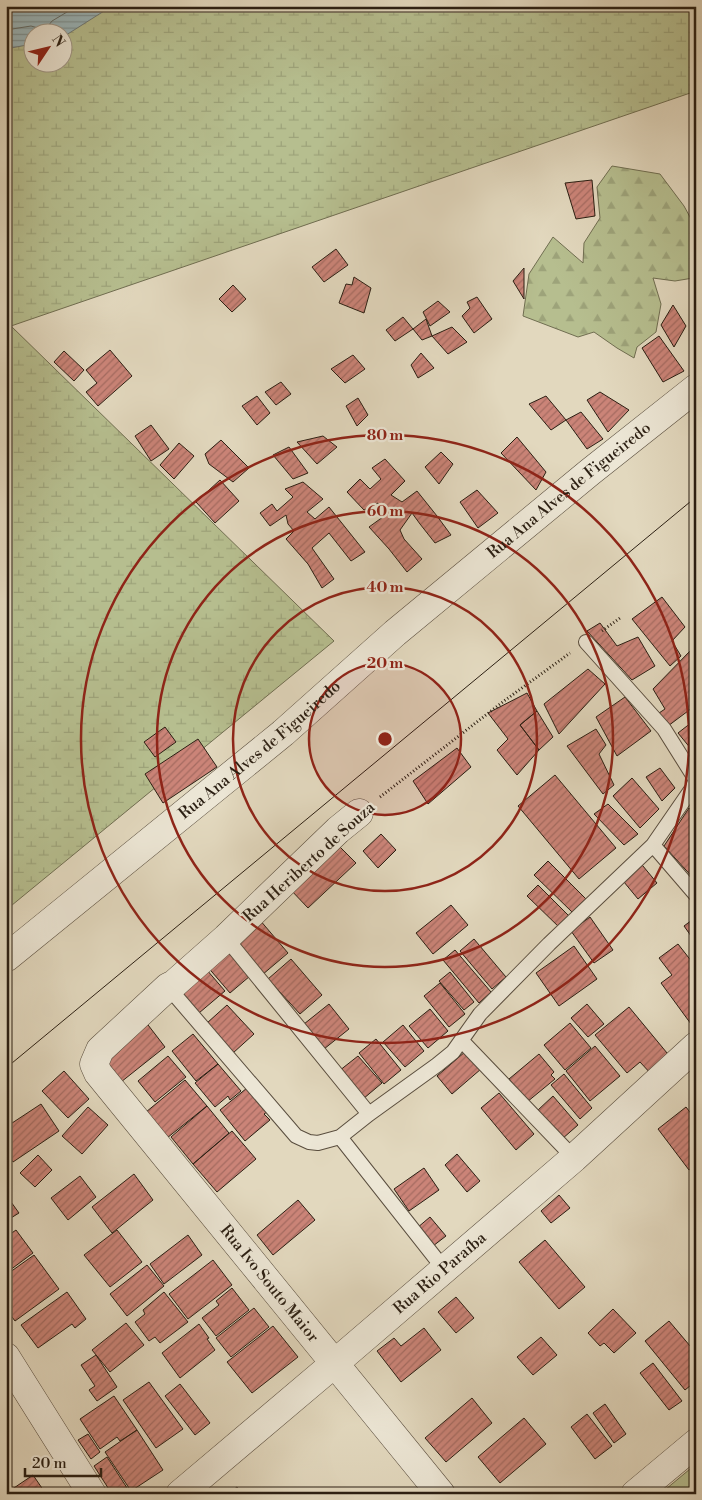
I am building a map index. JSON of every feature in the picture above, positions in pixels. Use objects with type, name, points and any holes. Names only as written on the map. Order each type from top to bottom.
[{"type":"street","name":"Rua Ana Alves de Figueiredo","points":[[6,958],[283,733],[395,633],[590,472],[696,388]]},
{"type":"street","name":"Rua Heriberto de Souza","points":[[98,1074],[94,1064],[100,1050],[168,987],[174,984],[226,938],[316,851],[359,813]]},
{"type":"street","name":"Rua Rio Paraíba","points":[[180,1494],[335,1364],[574,1158],[696,1046]]},
{"type":"street","name":"Rua Ivo Souto Maior","points":[[98,1074],[441,1494]]},
{"type":"street","points":[[6,1357],[92,1494]]},
{"type":"street","points":[[635,1494],[696,1443]]},
{"type":"lane","points":[[168,987],[296,1136],[309,1142],[318,1143],[340,1137],[453,1052],[480,1014],[549,944],[653,845],[696,780],[664,728],[586,642]]},
{"type":"lane","points":[[653,845],[696,896]]},
{"type":"lane","points":[[226,938],[369,1114]]},
{"type":"lane","points":[[462,1040],[574,1158]]},
{"type":"lane","points":[[340,1137],[444,1269]]},
{"type":"path","name":"Rua Heriberto de Souza","points":[[359,813],[499,705],[620,618]]},
{"type":"green space","points":[[6,6],[696,6],[696,91],[11,326],[334,641],[6,910]]},
{"type":"green space","points":[[612,166],[660,174],[684,206],[696,228],[696,271],[693,278],[675,281],[653,278],[661,304],[656,332],[637,347],[634,358],[594,332],[578,337],[523,316],[529,274],[553,237],[583,263],[584,243],[600,218],[597,187]]},
{"type":"green space","points":[[696,1464],[696,1494],[660,1494]]},
{"type":"water","points":[[6,6],[112,6],[72,31],[72,22],[22,22],[22,46],[6,49]]},
{"type":"building","points":[[592,180],[595,216],[576,219],[565,183]]},
{"type":"building","points":[[336,249],[348,265],[324,282],[312,267]]},
{"type":"building","points":[[524,268],[524,299],[513,281]]},
{"type":"building","points":[[354,277],[371,288],[364,313],[339,303],[346,284],[352,285]]},
{"type":"building","points":[[233,285],[246,299],[232,312],[219,299]]},
{"type":"building","points":[[477,297],[492,319],[474,333],[462,316],[470,308],[467,302]]},
{"type":"building","points":[[438,301],[450,312],[430,326],[423,312]]},
{"type":"building","points":[[673,305],[686,326],[674,347],[661,325]]},
{"type":"building","points":[[403,317],[413,329],[395,341],[386,330]]},
{"type":"building","points":[[426,319],[432,336],[422,340],[413,329]]},
{"type":"building","points":[[452,327],[467,342],[448,354],[432,336]]},
{"type":"building","points":[[659,336],[684,371],[663,382],[642,348]]},
{"type":"building","points":[[110,350],[132,376],[98,406],[86,392],[97,383],[86,370]]},
{"type":"building","points":[[64,351],[84,370],[74,381],[54,362]]},
{"type":"building","points":[[421,353],[434,368],[418,378],[411,365]]},
{"type":"building","points":[[353,355],[365,369],[345,383],[331,369]]},
{"type":"building","points":[[281,382],[291,394],[276,405],[265,392]]},
{"type":"building","points":[[600,392],[629,410],[608,432],[587,400]]},
{"type":"building","points":[[257,396],[270,413],[257,425],[242,406]]},
{"type":"building","points":[[546,396],[566,420],[551,430],[529,404]]},
{"type":"building","points":[[358,398],[368,415],[357,426],[346,406]]},
{"type":"building","points":[[581,412],[603,439],[587,449],[566,420]]},
{"type":"building","points":[[151,425],[169,449],[151,461],[135,436]]},
{"type":"building","points":[[323,436],[337,447],[317,464],[297,442]]},
{"type":"building","points":[[517,437],[546,472],[536,490],[501,453]]},
{"type":"building","points":[[221,440],[249,468],[233,482],[209,464],[205,454]]},
{"type":"building","points":[[179,443],[194,456],[174,479],[160,465]]},
{"type":"building","points":[[289,447],[308,473],[293,479],[273,455]]},
{"type":"building","points":[[441,452],[453,464],[439,484],[425,467]]},
{"type":"building","points":[[385,459],[405,481],[391,495],[402,502],[417,491],[451,535],[435,543],[412,513],[400,530],[404,539],[422,559],[407,572],[369,527],[387,514],[378,503],[364,510],[347,492],[360,479],[370,489],[381,479],[372,468]]},
{"type":"building","points":[[220,480],[239,501],[215,523],[196,502]]},
{"type":"building","points":[[303,482],[323,499],[307,512],[315,519],[329,507],[365,552],[351,561],[329,533],[312,548],[334,579],[322,588],[308,564],[286,539],[294,531],[288,524],[286,515],[270,526],[260,513],[272,504],[277,511],[293,497],[285,489]]},
{"type":"building","points":[[477,490],[498,513],[478,528],[460,502]]},
{"type":"building","points":[[662,597],[685,627],[672,641],[681,656],[670,666],[632,619]]},
{"type":"building","points":[[600,623],[617,646],[638,637],[655,666],[632,680],[587,631]]},
{"type":"building","points":[[696,649],[696,705],[664,729],[659,713],[665,709],[653,689],[691,650]]},
{"type":"building","points":[[588,669],[605,684],[559,734],[544,704]]},
{"type":"building","points":[[527,693],[537,711],[520,725],[539,750],[517,775],[497,750],[508,739],[488,713]]},
{"type":"building","points":[[625,697],[651,731],[617,756],[596,717]]},
{"type":"building","points":[[537,711],[553,737],[539,750],[520,725]]},
{"type":"building","points":[[696,719],[696,755],[678,733]]},
{"type":"building","points":[[165,727],[176,742],[155,757],[144,742]]},
{"type":"building","points":[[596,729],[606,745],[599,754],[614,785],[603,794],[567,746]]},
{"type":"building","points":[[198,739],[217,767],[163,803],[145,774]]},
{"type":"building","points":[[457,748],[471,767],[428,804],[413,781]]},
{"type":"building","points":[[660,768],[675,788],[662,801],[646,777]]},
{"type":"building","points":[[555,775],[616,848],[579,879],[518,806]]},
{"type":"building","points":[[632,778],[659,809],[640,828],[613,796]]},
{"type":"building","points":[[608,804],[638,834],[624,845],[594,814]]},
{"type":"building","points":[[689,808],[696,815],[696,845],[692,848],[696,852],[696,881],[664,846]]},
{"type":"building","points":[[381,834],[396,850],[378,868],[363,851]]},
{"type":"building","points":[[336,843],[356,863],[308,908],[289,888]]},
{"type":"building","points":[[638,860],[657,883],[638,899],[619,876]]},
{"type":"building","points":[[548,861],[586,899],[572,912],[534,875]]},
{"type":"building","points":[[538,885],[571,918],[561,929],[527,896]]},
{"type":"building","points":[[451,905],[468,925],[433,954],[416,933]]},
{"type":"building","points":[[590,917],[613,950],[594,963],[571,931]]},
{"type":"building","points":[[696,917],[696,943],[684,926]]},
{"type":"building","points":[[259,919],[288,953],[262,975],[233,942]]},
{"type":"building","points":[[474,939],[506,977],[492,989],[460,951]]},
{"type":"building","points":[[678,944],[696,967],[696,1017],[691,1024],[661,983],[672,975],[659,958]]},
{"type":"building","points":[[574,946],[597,979],[559,1006],[536,973]]},
{"type":"building","points":[[226,948],[250,976],[230,993],[206,965]]},
{"type":"building","points":[[455,950],[491,992],[479,1003],[443,960]]},
{"type":"building","points":[[291,959],[322,995],[300,1014],[268,979]]},
{"type":"building","points":[[200,962],[225,991],[199,1013],[174,984]]},
{"type":"building","points":[[450,972],[474,1002],[464,1010],[439,981]]},
{"type":"building","points":[[440,983],[465,1014],[449,1027],[424,996]]},
{"type":"building","points":[[329,1004],[349,1029],[324,1049],[304,1024]]},
{"type":"building","points":[[587,1004],[604,1024],[588,1037],[571,1018]]},
{"type":"building","points":[[227,1005],[254,1034],[233,1053],[207,1023]]},
{"type":"building","points":[[629,1007],[672,1059],[652,1075],[640,1062],[627,1073],[595,1035]]},
{"type":"building","points":[[430,1009],[448,1031],[428,1048],[409,1026]]},
{"type":"building","points":[[145,1021],[165,1047],[121,1082],[101,1057]]},
{"type":"building","points":[[570,1023],[591,1048],[565,1070],[544,1045]]},
{"type":"building","points":[[403,1025],[424,1051],[405,1067],[383,1042]]},
{"type":"building","points":[[193,1034],[218,1064],[196,1081],[172,1051]]},
{"type":"building","points":[[376,1039],[401,1070],[384,1084],[359,1053]]},
{"type":"building","points":[[595,1046],[620,1076],[590,1101],[566,1071]]},
{"type":"building","points":[[466,1051],[481,1069],[452,1094],[437,1076]]},
{"type":"building","points":[[539,1054],[554,1072],[551,1075],[555,1079],[527,1102],[509,1079]]},
{"type":"building","points":[[168,1056],[186,1077],[155,1102],[138,1081]]},
{"type":"building","points":[[358,1056],[382,1083],[363,1099],[339,1071]]},
{"type":"building","points":[[218,1064],[241,1091],[230,1100],[228,1096],[215,1107],[195,1083]]},
{"type":"building","points":[[64,1071],[89,1099],[68,1118],[42,1091]]},
{"type":"building","points":[[564,1074],[592,1108],[580,1119],[551,1085]]},
{"type":"building","points":[[185,1080],[207,1106],[167,1138],[146,1112]]},
{"type":"building","points":[[247,1088],[267,1112],[264,1114],[270,1120],[245,1141],[220,1110]]},
{"type":"building","points":[[499,1093],[534,1134],[516,1150],[481,1108]]},
{"type":"building","points":[[553,1096],[578,1125],[562,1139],[538,1110]]},
{"type":"building","points":[[41,1104],[59,1131],[13,1162],[6,1152],[6,1127]]},
{"type":"building","points":[[207,1106],[229,1133],[193,1164],[171,1137]]},
{"type":"building","points":[[88,1107],[108,1125],[82,1154],[62,1136]]},
{"type":"building","points":[[686,1107],[696,1120],[696,1165],[689,1170],[658,1129]]},
{"type":"building","points":[[232,1131],[256,1159],[217,1192],[193,1164]]},
{"type":"building","points":[[457,1154],[480,1181],[467,1192],[445,1165]]},
{"type":"building","points":[[38,1155],[52,1170],[35,1187],[20,1173]]},
{"type":"building","points":[[424,1168],[439,1190],[409,1211],[394,1189]]},
{"type":"building","points":[[134,1174],[153,1200],[112,1233],[92,1207]]},
{"type":"building","points":[[80,1176],[96,1197],[68,1220],[51,1198]]},
{"type":"building","points":[[6,1195],[19,1213],[6,1221]]},
{"type":"building","points":[[559,1195],[570,1208],[551,1223],[541,1211]]},
{"type":"building","points":[[298,1200],[315,1220],[273,1255],[257,1235]]},
{"type":"building","points":[[430,1217],[446,1236],[433,1246],[417,1228]]},
{"type":"building","points":[[16,1230],[33,1253],[6,1273],[6,1237]]},
{"type":"building","points":[[117,1230],[142,1262],[110,1287],[84,1255]]},
{"type":"building","points":[[188,1235],[202,1255],[164,1284],[150,1264]]},
{"type":"building","points":[[545,1240],[585,1287],[559,1309],[519,1262]]},
{"type":"building","points":[[34,1255],[59,1289],[15,1321],[6,1309],[6,1275]]},
{"type":"building","points":[[213,1260],[232,1285],[188,1319],[169,1294]]},
{"type":"building","points":[[147,1265],[164,1286],[127,1316],[110,1294]]},
{"type":"building","points":[[232,1288],[249,1310],[216,1336],[202,1318],[219,1305],[216,1301]]},
{"type":"building","points":[[67,1292],[86,1319],[75,1328],[72,1324],[38,1348],[21,1325]]},
{"type":"building","points":[[164,1292],[188,1322],[160,1343],[155,1337],[149,1341],[135,1322],[145,1314],[143,1310]]},
{"type":"building","points":[[456,1297],[474,1318],[456,1333],[438,1312]]},
{"type":"building","points":[[254,1308],[269,1327],[231,1357],[216,1338]]},
{"type":"building","points":[[613,1309],[636,1333],[614,1353],[604,1343],[600,1346],[588,1333]]},
{"type":"building","points":[[669,1321],[696,1353],[696,1381],[685,1390],[645,1341]]},
{"type":"building","points":[[126,1323],[144,1345],[110,1372],[92,1350]]},
{"type":"building","points":[[199,1324],[215,1350],[180,1378],[162,1353]]},
{"type":"building","points":[[273,1326],[298,1357],[252,1393],[227,1362]]},
{"type":"building","points":[[424,1328],[441,1350],[401,1382],[377,1351],[394,1338],[401,1346]]},
{"type":"building","points":[[541,1337],[557,1355],[533,1375],[517,1357]]},
{"type":"building","points":[[96,1355],[117,1387],[97,1401],[89,1390],[95,1386],[81,1365]]},
{"type":"building","points":[[653,1363],[682,1401],[669,1410],[640,1373]]},
{"type":"building","points":[[149,1382],[183,1429],[156,1448],[123,1400]]},
{"type":"building","points":[[180,1384],[210,1423],[195,1435],[165,1396]]},
{"type":"building","points":[[114,1396],[137,1430],[120,1441],[117,1437],[100,1449],[80,1419]]},
{"type":"building","points":[[472,1398],[492,1423],[446,1462],[425,1438]]},
{"type":"building","points":[[605,1404],[626,1434],[614,1443],[593,1413]]},
{"type":"building","points":[[587,1414],[612,1446],[595,1459],[571,1427]]},
{"type":"building","points":[[524,1418],[546,1444],[500,1483],[478,1457]]},
{"type":"building","points":[[137,1430],[163,1470],[131,1491],[105,1452]]},
{"type":"building","points":[[88,1434],[100,1452],[91,1459],[78,1440]]},
{"type":"building","points":[[107,1457],[131,1494],[112,1494],[94,1466]]},
{"type":"building","points":[[33,1475],[46,1494],[9,1494],[8,1492]]},
{"type":"building","points":[[237,1487],[243,1494],[228,1494]]},
{"type":"tram line","points":[[6,1068],[696,497]]}]
